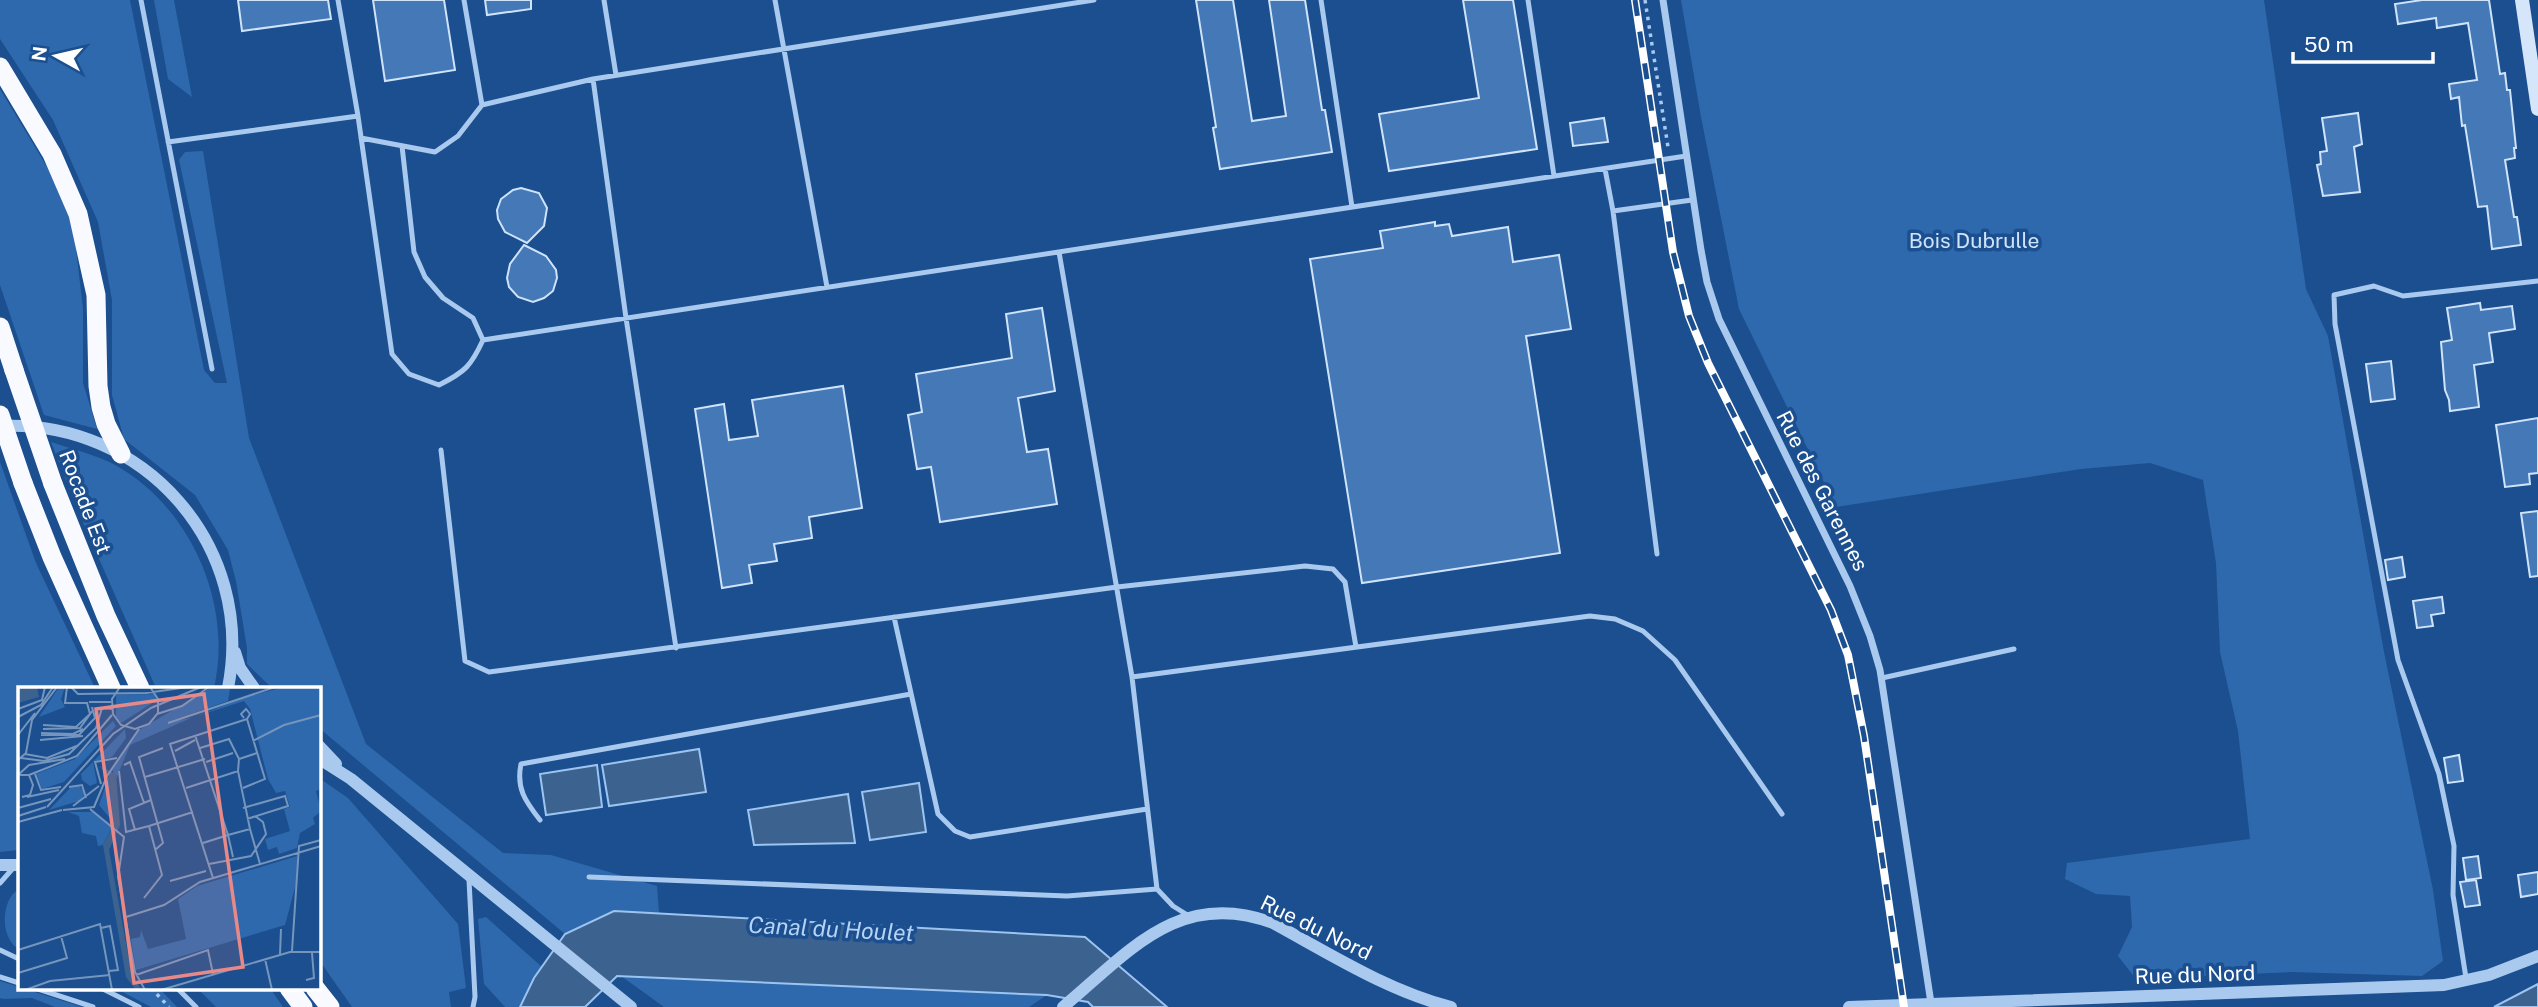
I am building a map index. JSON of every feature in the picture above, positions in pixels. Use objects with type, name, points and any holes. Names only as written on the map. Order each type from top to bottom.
[{"type":"highway","points":[[0,67],[52,154],[78,214],[88,249],[96,295],[101,407],[121,454]]},
{"type":"highway","name":"Rocade Est","points":[[0,327],[53,484],[106,616],[140,687]]},
{"type":"highway","points":[[0,415],[52,557],[111,687]]},
{"type":"highway","points":[[290,990],[303,1007]]},
{"type":"highway","points":[[317,990],[330,1007]]},
{"type":"main road","points":[[2522,0],[2538,109]]},
{"type":"street","name":"Rue des Garennes","points":[[1663,0],[1692,200],[1707,282],[1719,319],[1850,586],[1870,636],[1882,678],[1931,1003]]},
{"type":"street","points":[[0,426],[32,426],[87,438],[142,467],[169,490],[200,529],[224,584],[230,608],[233,645],[228,687]]},
{"type":"street","points":[[233,645],[240,667],[253,687]]},
{"type":"street","points":[[320,747],[351,779],[629,1007]]},
{"type":"street","points":[[320,759],[351,779]]},
{"type":"street","points":[[0,864],[18,865]]},
{"type":"street","name":"Rue du Nord","points":[[1063,1007],[1165,926],[1189,916],[1224,912],[1256,916],[1273,923],[1381,981],[1451,1007]]},
{"type":"street","name":"Rue du Nord","points":[[1849,1007],[2422,986],[2467,981],[2538,956]]},
{"type":"lane","points":[[141,0],[212,369]]},
{"type":"lane","points":[[338,0],[358,116],[391,354],[408,374],[439,385],[455,377],[473,362],[483,340],[473,318],[443,298],[425,277],[414,252],[402,146]]},
{"type":"lane","points":[[464,0],[482,105]]},
{"type":"lane","points":[[604,0],[616,75]]},
{"type":"lane","points":[[775,0],[827,287]]},
{"type":"lane","points":[[361,138],[435,152],[458,136],[482,105],[593,79],[1094,0]]},
{"type":"lane","points":[[1321,0],[1352,207]]},
{"type":"lane","points":[[1528,0],[1554,176]]},
{"type":"lane","points":[[593,79],[676,648]]},
{"type":"lane","points":[[168,142],[358,116]]},
{"type":"lane","points":[[483,340],[1686,156]]},
{"type":"lane","points":[[1605,169],[1613,211],[1657,554]]},
{"type":"lane","points":[[1613,211],[1692,200]]},
{"type":"lane","points":[[1059,252],[1132,677],[1157,889],[1173,906],[1189,916]]},
{"type":"lane","points":[[2467,981],[2453,895],[2454,846],[2439,774],[2398,660],[2335,324],[2334,295],[2374,286],[2403,296],[2538,281]]},
{"type":"lane","points":[[441,450],[465,661],[489,672],[1117,587],[1305,566],[1333,569],[1345,582],[1356,647]]},
{"type":"lane","points":[[1132,677],[1590,616],[1615,619],[1643,631],[1675,660],[1782,814]]},
{"type":"lane","points":[[894,617],[938,814],[955,831],[970,837],[1147,809]]},
{"type":"lane","points":[[1882,678],[2014,649]]},
{"type":"lane","points":[[540,820],[523,798],[518,779],[521,764],[911,694]]},
{"type":"lane","points":[[0,884],[18,865]]},
{"type":"lane","points":[[469,876],[474,1007]]},
{"type":"lane","points":[[589,877],[1067,896],[1157,889]]},
{"type":"lane","points":[[0,950],[18,959]]},
{"type":"lane","points":[[0,977],[18,983]]},
{"type":"lane","points":[[41,990],[93,1007]]},
{"type":"lane","points":[[105,990],[139,1007]]},
{"type":"lane","points":[[179,990],[196,1007]]},
{"type":"path","points":[[1644,0],[1670,159]]},
{"type":"path","points":[[153,990],[169,1007]]},
{"type":"green space","points":[[0,0],[130,0],[204,370],[215,383],[227,383],[179,160],[185,152],[203,151],[249,438],[366,744],[503,853],[551,855],[657,886],[659,913],[614,911],[565,934],[320,729],[320,687],[271,687],[247,664],[247,648],[236,581],[228,550],[195,495],[124,439],[112,395],[112,300],[98,222],[53,120],[0,39]]},
{"type":"green space","points":[[154,0],[174,0],[192,97],[168,79]]},
{"type":"green space","name":"Bois Dubrulle","points":[[1681,0],[2264,0],[2306,289],[2328,336],[2384,652],[2433,890],[2443,961],[2422,976],[2292,972],[2136,979],[2118,956],[2132,927],[2130,896],[2096,894],[2065,879],[2067,863],[2250,839],[2238,731],[2220,652],[2216,563],[2203,480],[2150,463],[2081,469],[1836,507],[1739,309]]},
{"type":"green space","points":[[0,89],[64,195],[75,241],[83,308],[83,383],[97,429],[44,415],[0,285]]},
{"type":"green space","points":[[51,442],[93,455],[117,466],[143,484],[166,507],[186,533],[201,562],[217,624],[218,656],[214,687],[156,687],[81,518]]},
{"type":"green space","points":[[0,462],[36,563],[95,687],[18,687],[18,850],[0,852]]},
{"type":"green space","points":[[320,779],[348,798],[458,924],[466,988],[449,992],[451,1007],[352,1007],[320,961]]},
{"type":"green space","points":[[18,890],[18,948],[8,937],[5,919],[8,902]]},
{"type":"green space","points":[[486,917],[542,967],[520,1007],[505,1007],[484,984],[478,919]]},
{"type":"green space","points":[[621,976],[1047,995],[1029,1007],[664,1007]]},
{"type":"green space","points":[[0,981],[18,987],[18,990],[28,990],[82,1007],[55,1007],[32,998],[0,998]]},
{"type":"green space","points":[[119,990],[161,990],[177,1007],[151,1007]]},
{"type":"green space","points":[[199,990],[271,990],[283,1007],[216,1007]]},
{"type":"water","points":[[699,749],[706,792],[609,806],[602,765]]},
{"type":"water","points":[[597,765],[602,807],[546,815],[540,774]]},
{"type":"water","points":[[919,783],[926,832],[870,840],[862,792]]},
{"type":"water","points":[[848,794],[855,843],[754,845],[748,810]]},
{"type":"water","name":"Canal du Houlet","points":[[614,911],[1085,937],[1167,1007],[1093,1007],[1088,1002],[1047,995],[617,976],[585,1007],[520,1007],[534,978],[565,934]]},
{"type":"water","points":[[2538,984],[2538,1007],[2494,1007]]},
{"type":"building","points":[[238,0],[328,0],[331,19],[242,31]]},
{"type":"building","points":[[373,0],[444,0],[455,70],[385,81]]},
{"type":"building","points":[[485,0],[531,0],[531,9],[487,15]]},
{"type":"building","points":[[1196,0],[1233,0],[1252,121],[1286,116],[1269,0],[1305,0],[1322,110],[1325,110],[1332,152],[1220,169]]},
{"type":"building","points":[[1463,0],[1513,0],[1537,149],[1389,171],[1379,114],[1479,98]]},
{"type":"building","points":[[2422,0],[2489,0],[2500,74],[2505,73],[2507,90],[2510,90],[2516,148],[2515,158],[2505,160],[2521,245],[2492,249],[2487,206],[2478,207],[2459,97],[2451,99],[2449,84],[2477,80],[2468,23],[2437,28],[2436,18],[2398,24],[2395,4]]},
{"type":"building","points":[[2358,113],[2362,144],[2354,147],[2360,192],[2323,196],[2317,165],[2321,164],[2320,152],[2327,151],[2322,118]]},
{"type":"building","points":[[1604,118],[1608,142],[1573,146],[1570,123]]},
{"type":"building","points":[[521,188],[539,193],[547,208],[544,226],[527,243],[505,232],[498,219],[497,210],[501,199],[513,190]]},
{"type":"building","points":[[1435,222],[1435,226],[1449,224],[1452,236],[1508,227],[1513,262],[1559,255],[1571,329],[1526,336],[1560,553],[1362,583],[1310,259],[1383,248],[1380,231]]},
{"type":"building","points":[[524,245],[546,256],[556,270],[557,278],[553,291],[533,302],[518,297],[509,287],[507,278],[510,264]]},
{"type":"building","points":[[2480,303],[2481,310],[2512,306],[2515,329],[2489,333],[2493,362],[2474,365],[2479,407],[2450,411],[2445,390],[2441,342],[2452,340],[2447,308]]},
{"type":"building","points":[[1042,308],[1055,391],[1018,398],[1027,452],[1048,449],[1057,504],[940,522],[931,467],[917,469],[908,415],[922,412],[916,374],[1012,358],[1006,314]]},
{"type":"building","points":[[2391,361],[2395,399],[2371,402],[2366,364]]},
{"type":"building","points":[[843,386],[862,508],[809,517],[812,538],[774,544],[777,561],[749,565],[752,583],[722,588],[695,409],[724,404],[729,440],[758,436],[752,400]]},
{"type":"building","points":[[2538,418],[2538,473],[2529,474],[2530,484],[2505,487],[2496,425]]},
{"type":"building","points":[[2538,511],[2538,576],[2530,577],[2521,513]]},
{"type":"building","points":[[2402,557],[2405,577],[2388,580],[2385,560]]},
{"type":"building","points":[[2442,597],[2444,613],[2431,615],[2433,626],[2417,628],[2413,601]]},
{"type":"building","points":[[2459,755],[2463,781],[2448,783],[2444,758]]},
{"type":"building","points":[[2478,856],[2481,878],[2466,880],[2463,858]]},
{"type":"building","points":[[2538,872],[2538,894],[2521,897],[2518,875]]},
{"type":"building","points":[[2476,880],[2480,905],[2465,907],[2460,882]]},
{"type":"railway","points":[[1635,0],[1673,252],[1689,316],[1708,363],[1831,610],[1848,655],[1864,736],[1904,1007]]}]
